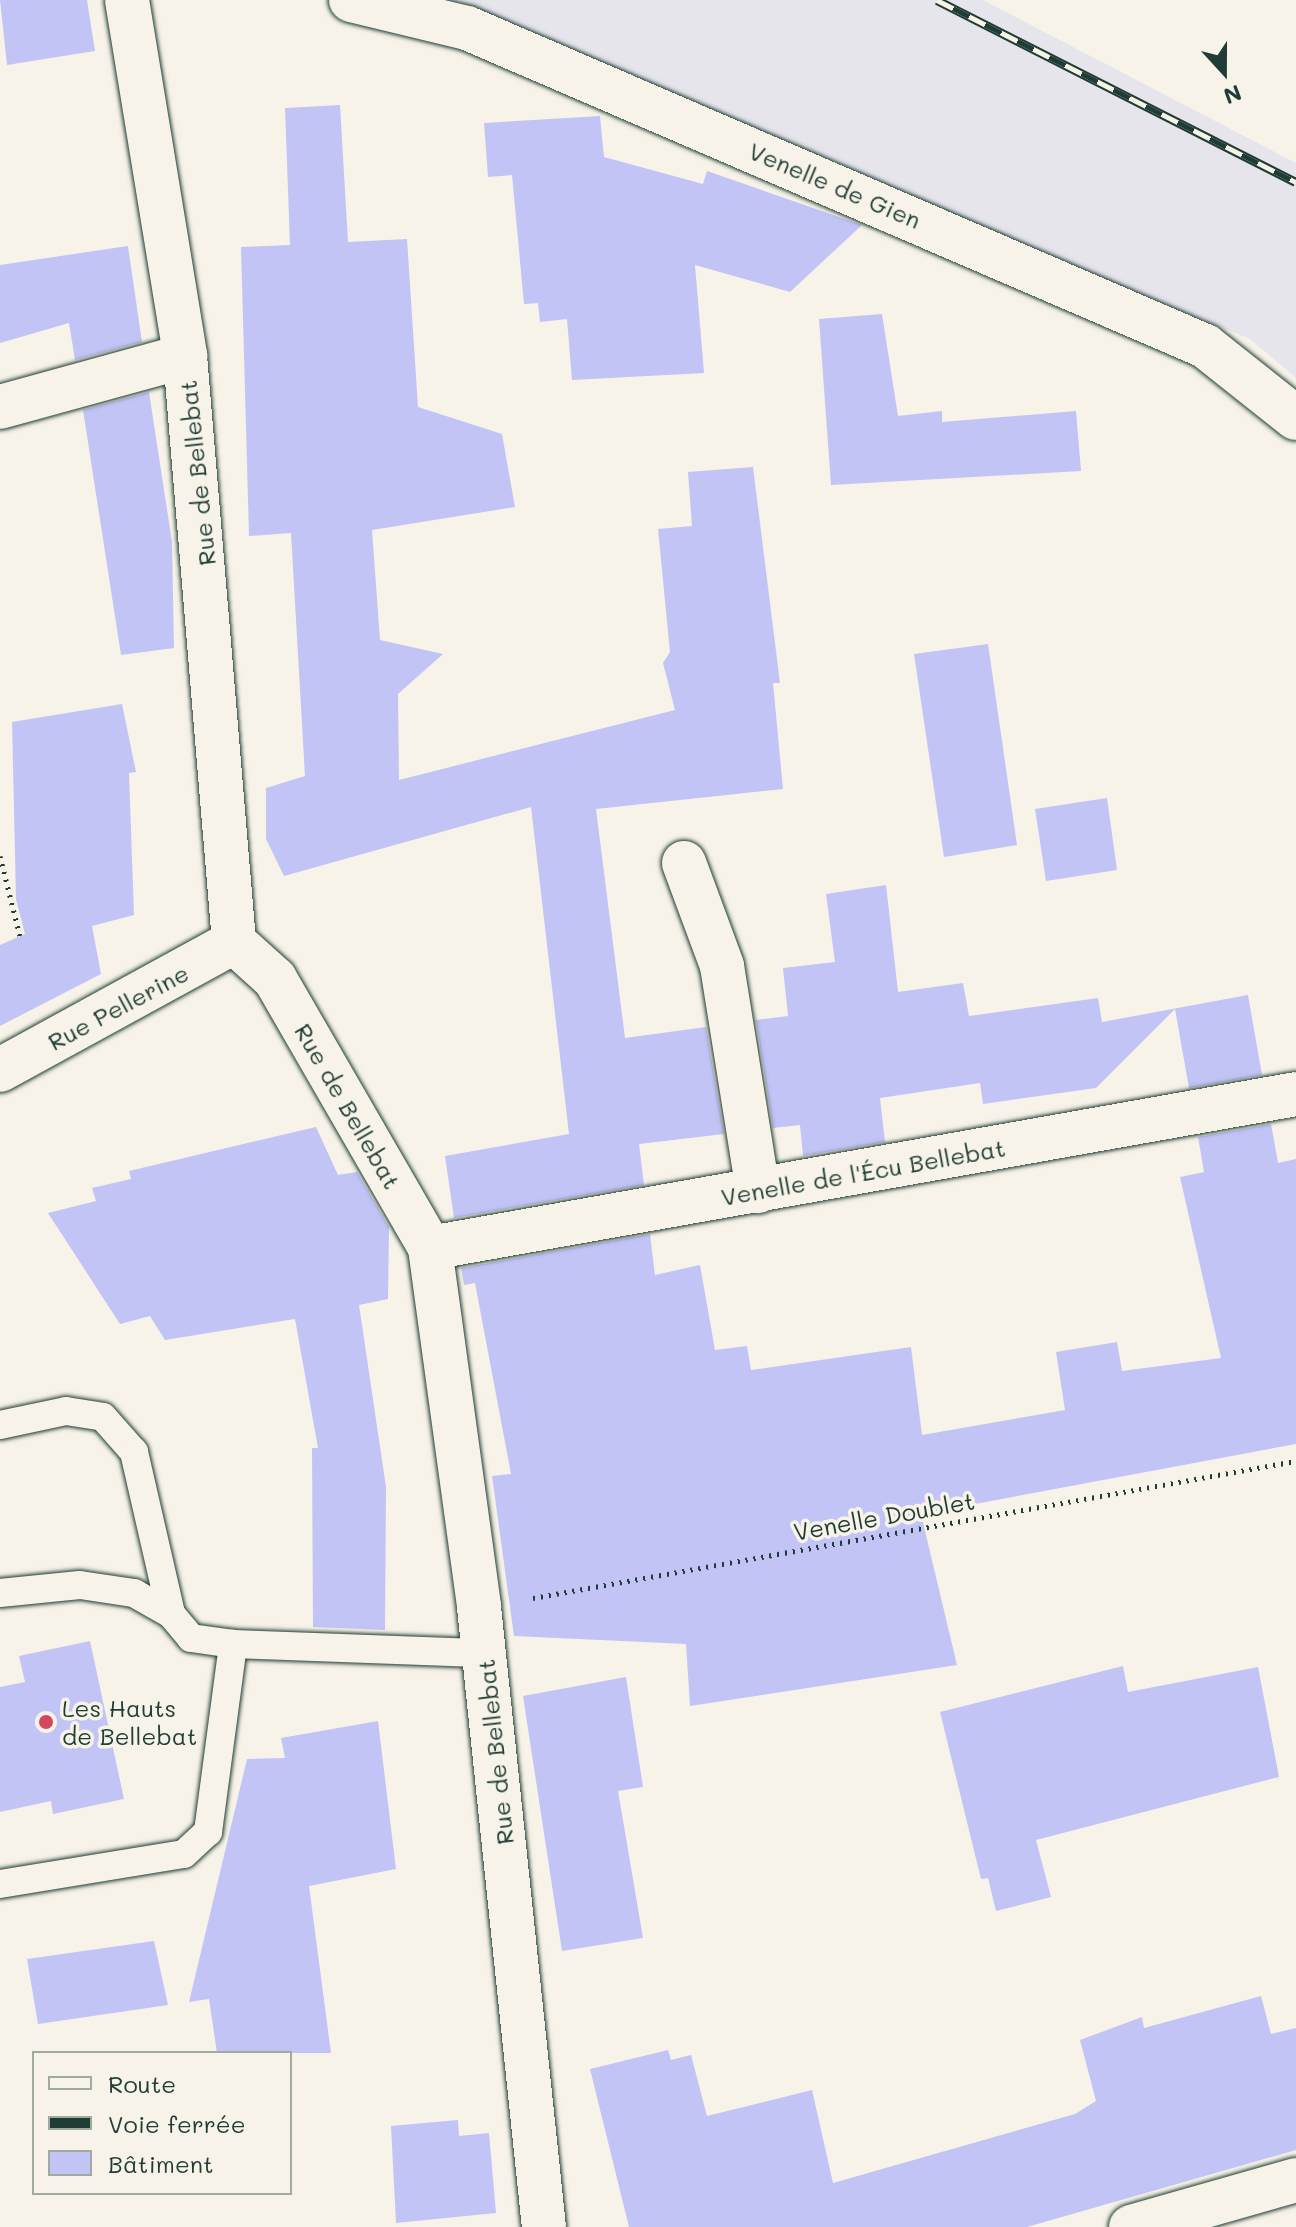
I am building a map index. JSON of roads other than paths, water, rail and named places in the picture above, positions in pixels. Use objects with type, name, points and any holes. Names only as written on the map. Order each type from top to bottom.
[{"type":"street","name":"Rue de Bellebat","points":[[127,0],[185,356],[234,942],[275,979],[430,1248],[479,1607],[544,2227]]},
{"type":"street","name":"Venelle de Gien","points":[[351,0],[467,28],[1205,346],[1296,418]]},
{"type":"street","points":[[0,407],[185,356]]},
{"type":"street","points":[[684,863],[722,966],[758,1191]]},
{"type":"street","name":"Rue Pellerine","points":[[0,1070],[234,942]]},
{"type":"street","name":"Venelle de l'Écu Bellebat","points":[[430,1248],[1296,1094]]},
{"type":"street","points":[[1131,2227],[1296,2180]]},
{"type":"lane","points":[[0,1425],[66,1411],[103,1417],[134,1452],[171,1614]]},
{"type":"lane","points":[[0,1593],[80,1585],[134,1593],[171,1614],[191,1638],[233,1644],[484,1653]]},
{"type":"lane","points":[[0,1884],[184,1854],[208,1832],[233,1644]]},
{"type":"railway","points":[[937,0],[1296,182]]},
{"type":"place","name":"Les Hauts de Bellebat","points":[[46,1722]]}]
